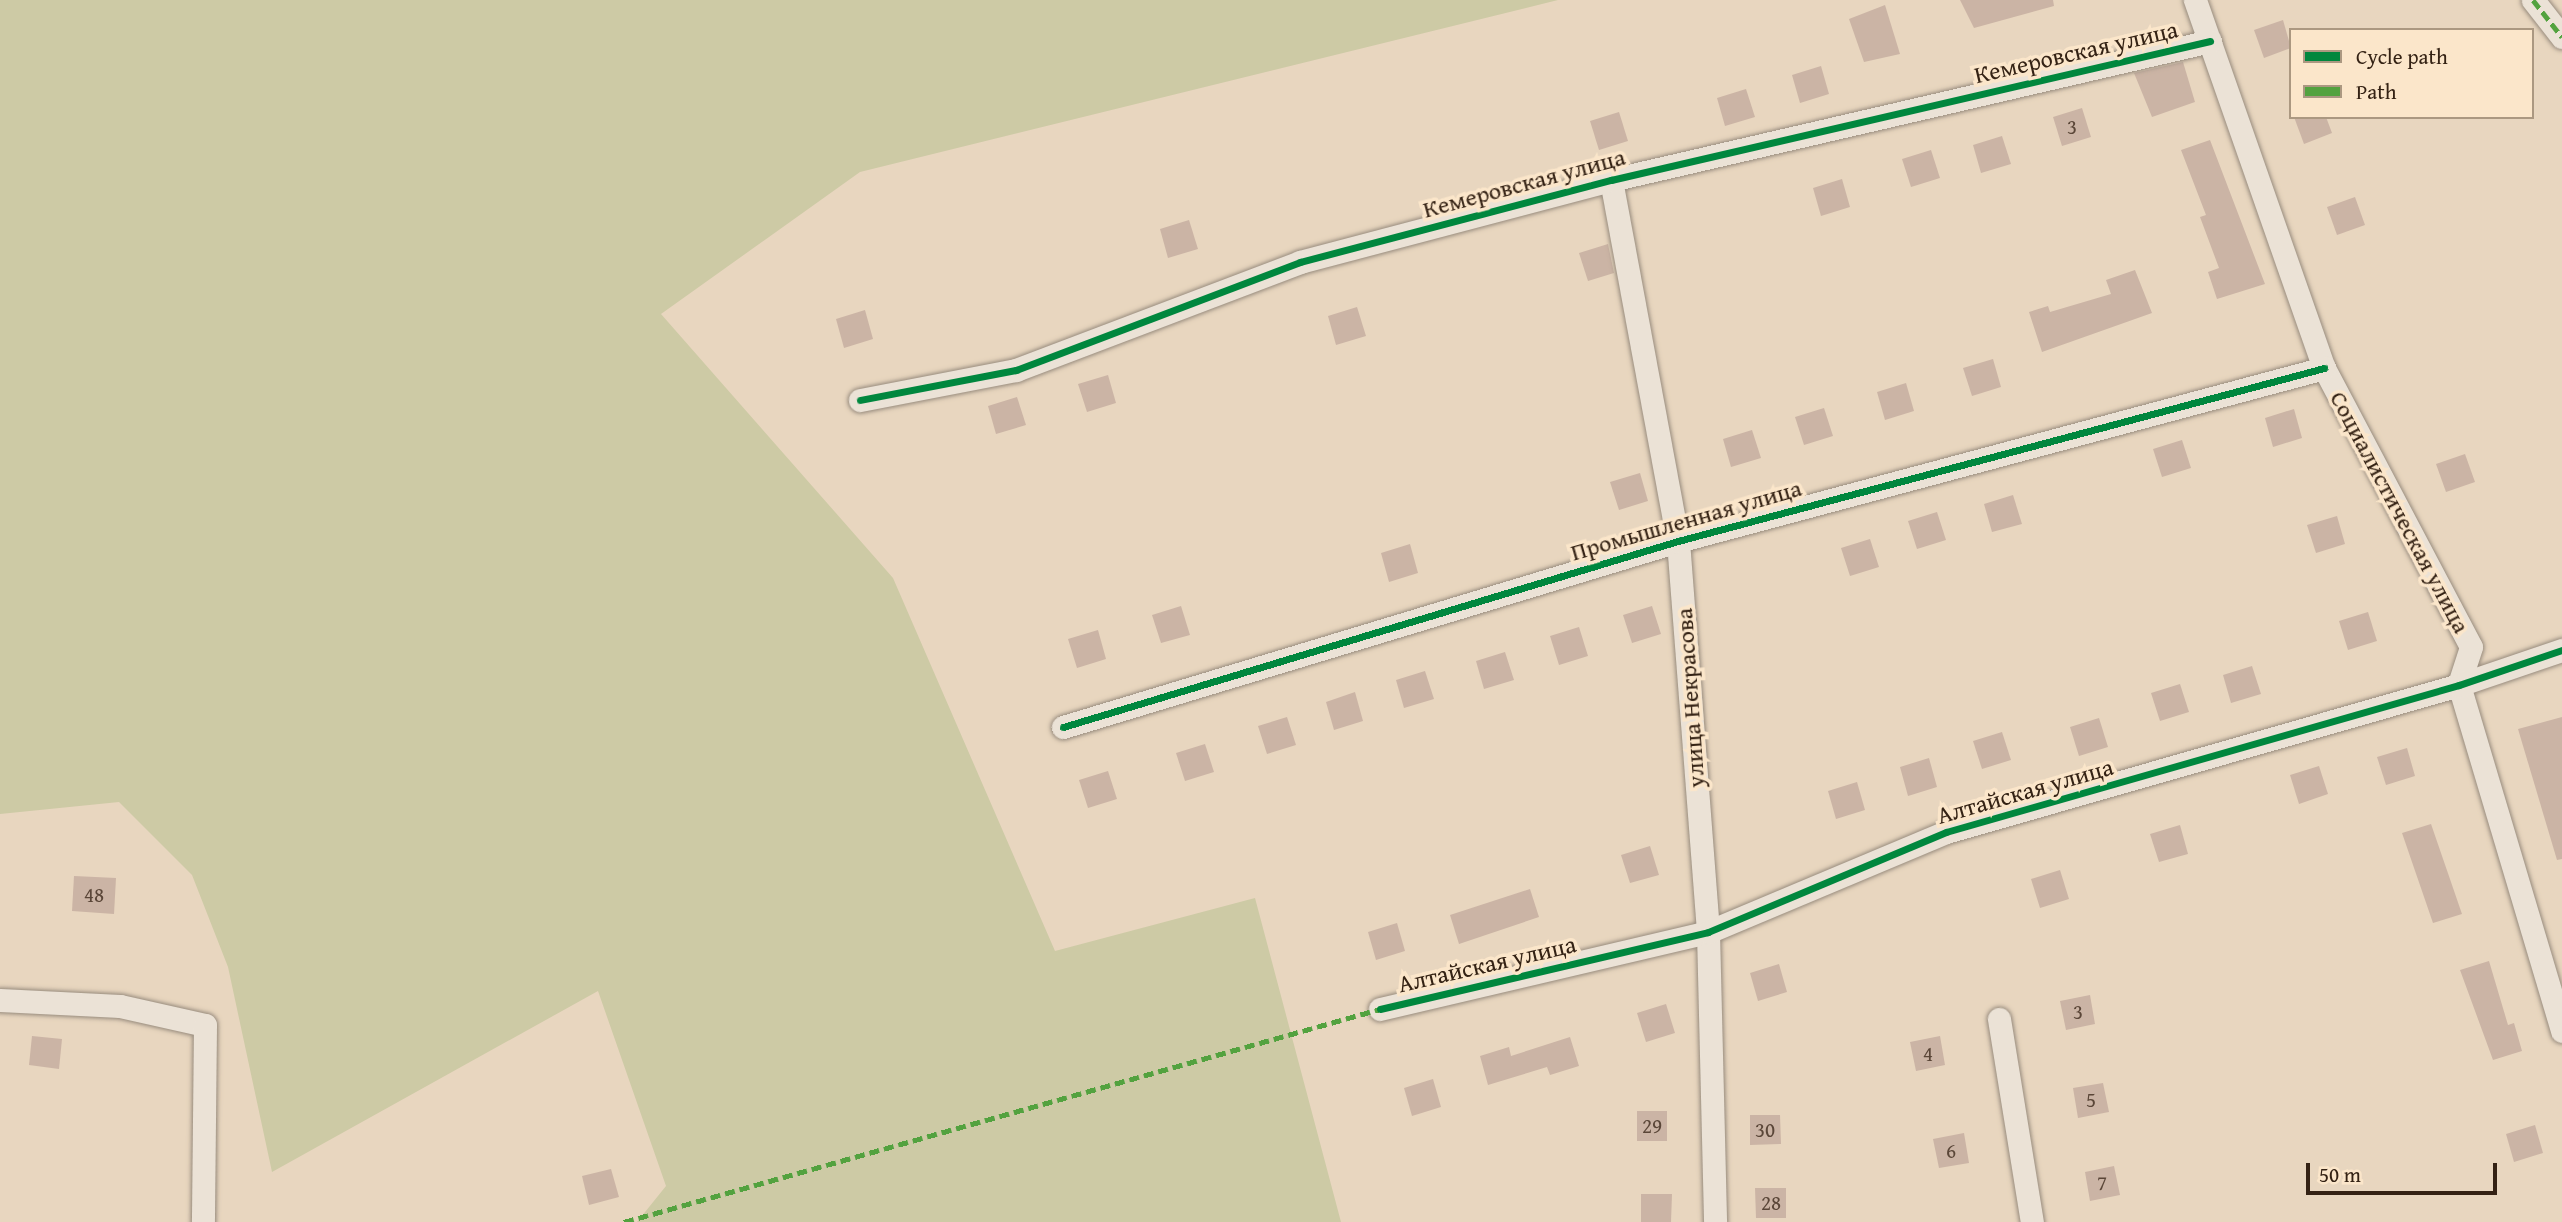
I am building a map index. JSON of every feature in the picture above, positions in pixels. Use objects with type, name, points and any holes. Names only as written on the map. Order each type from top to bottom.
[{"type":"street","name":"Социалистическая улица","points":[[2195,0],[2324,368],[2471,647],[2459,685]]},
{"type":"street","points":[[2533,0],[2562,37]]},
{"type":"street","name":"Кемеровская улица","points":[[860,400],[1016,370],[1300,262],[1611,180],[2210,41]]},
{"type":"street","name":"улица Некрасова","points":[[1611,180],[1678,541],[1708,932],[1715,1222]]},
{"type":"street","name":"Промышленная улица","points":[[1063,727],[1678,541],[2324,368]]},
{"type":"street","name":"Алтайская улица","points":[[1380,1009],[1708,932],[1946,832],[2459,685],[2562,650]]},
{"type":"street","points":[[2459,685],[2562,1031]]},
{"type":"street","points":[[0,1000],[120,1006],[205,1024],[202,1222]]},
{"type":"street","points":[[1999,1019],[2032,1222]]},
{"type":"shaded area","points":[[0,0],[1558,0],[860,172],[661,314],[893,578],[1055,951],[1255,898],[1341,1222],[637,1222],[666,1186],[598,991],[272,1172],[228,967],[192,875],[119,802],[0,814]]},
{"type":"building","points":[[1960,0],[2053,0],[2054,6],[1974,28]]},
{"type":"building","points":[[1885,5],[1900,54],[1864,62],[1849,19]]},
{"type":"building","points":[[2283,20],[2289,49],[2264,58],[2254,30]]},
{"type":"building","points":[[2183,62],[2195,102],[2152,117],[2134,73]]},
{"type":"building","points":[[1821,66],[1829,94],[1800,103],[1792,75]]},
{"type":"building","points":[[1746,89],[1755,117],[1725,126],[1717,98]]},
{"type":"building","points":[[2082,108],[2091,137],[2062,146],[2053,117]]},
{"type":"building","points":[[1619,112],[1628,141],[1599,150],[1590,121]]},
{"type":"building","points":[[2295,119],[2327,119],[2332,133],[2304,144]]},
{"type":"building","points":[[2002,136],[2011,164],[1981,173],[1973,145]]},
{"type":"building","points":[[2210,140],[2265,284],[2217,299],[2208,272],[2219,268],[2200,217],[2206,215],[2181,150]]},
{"type":"building","points":[[1931,150],[1940,178],[1911,187],[1902,159]]},
{"type":"building","points":[[1842,179],[1850,207],[1821,216],[1813,188]]},
{"type":"building","points":[[2355,197],[2365,225],[2337,235],[2327,207]]},
{"type":"building","points":[[1189,220],[1198,249],[1168,258],[1160,229]]},
{"type":"building","points":[[1608,244],[1614,273],[1588,281],[1579,253]]},
{"type":"building","points":[[2135,270],[2152,313],[2042,352],[2029,312],[2048,306],[2050,312],[2111,294],[2106,280]]},
{"type":"building","points":[[1357,307],[1366,336],[1336,345],[1328,316]]},
{"type":"building","points":[[865,310],[873,339],[844,348],[836,319]]},
{"type":"building","points":[[1993,359],[2001,387],[1972,396],[1963,368]]},
{"type":"building","points":[[1108,375],[1116,403],[1087,412],[1078,384]]},
{"type":"building","points":[[1906,383],[1914,411],[1885,420],[1877,392]]},
{"type":"building","points":[[1017,397],[1026,425],[996,434],[988,406]]},
{"type":"building","points":[[1824,408],[1833,436],[1804,445],[1795,417]]},
{"type":"building","points":[[2294,409],[2302,438],[2273,447],[2265,418]]},
{"type":"building","points":[[1752,430],[1761,458],[1731,467],[1723,439]]},
{"type":"building","points":[[2182,440],[2191,468],[2162,477],[2153,449]]},
{"type":"building","points":[[2465,454],[2475,482],[2446,492],[2436,464]]},
{"type":"building","points":[[1640,473],[1648,501],[1619,510],[1610,482]]},
{"type":"building","points":[[2013,495],[2022,524],[1992,532],[1984,504]]},
{"type":"building","points":[[1937,512],[1946,540],[1917,549],[1908,521]]},
{"type":"building","points":[[2337,516],[2345,544],[2316,553],[2307,525]]},
{"type":"building","points":[[1870,539],[1879,567],[1850,576],[1841,548]]},
{"type":"building","points":[[1410,544],[1418,573],[1389,582],[1381,553]]},
{"type":"building","points":[[1181,606],[1190,635],[1161,643],[1152,615]]},
{"type":"building","points":[[1652,606],[1661,634],[1632,643],[1623,615]]},
{"type":"building","points":[[2368,612],[2377,641],[2348,650],[2339,621]]},
{"type":"building","points":[[1579,627],[1588,656],[1559,665],[1550,636]]},
{"type":"building","points":[[1098,630],[1106,659],[1077,668],[1068,639]]},
{"type":"building","points":[[1505,652],[1514,680],[1484,689],[1476,661]]},
{"type":"building","points":[[2252,666],[2261,694],[2231,703],[2223,675]]},
{"type":"building","points":[[1425,671],[1434,699],[1404,708],[1396,680]]},
{"type":"building","points":[[2180,684],[2189,712],[2160,721],[2151,693]]},
{"type":"building","points":[[1355,692],[1363,721],[1334,730],[1326,702]]},
{"type":"building","points":[[1287,717],[1296,745],[1267,754],[1258,726]]},
{"type":"building","points":[[2562,717],[2562,859],[2557,860],[2518,729]]},
{"type":"building","points":[[2099,718],[2108,747],[2079,756],[2070,727]]},
{"type":"building","points":[[2002,732],[2011,760],[1982,769],[1973,741]]},
{"type":"building","points":[[1205,744],[1214,772],[1185,781],[1176,753]]},
{"type":"building","points":[[2407,748],[2415,776],[2386,785],[2377,757]]},
{"type":"building","points":[[1929,758],[1937,787],[1908,796],[1900,767]]},
{"type":"building","points":[[2319,766],[2328,794],[2299,804],[2290,775]]},
{"type":"building","points":[[1108,771],[1117,799],[1088,808],[1079,780]]},
{"type":"building","points":[[1857,782],[1865,810],[1836,819],[1828,791]]},
{"type":"building","points":[[2431,824],[2462,914],[2433,923],[2402,833]]},
{"type":"building","points":[[2180,825],[2188,854],[2159,862],[2150,834]]},
{"type":"building","points":[[1650,846],[1659,875],[1630,883],[1621,855]]},
{"type":"building","points":[[2060,870],[2069,899],[2040,908],[2031,879]]},
{"type":"building","points":[[74,876],[116,878],[114,914],[72,911]]},
{"type":"building","points":[[1530,889],[1539,917],[1459,944],[1450,915]]},
{"type":"building","points":[[1397,923],[1405,951],[1376,960],[1368,932]]},
{"type":"building","points":[[2489,961],[2508,1025],[2514,1023],[2522,1051],[2493,1060],[2460,970]]},
{"type":"building","points":[[1779,964],[1787,992],[1758,1001],[1750,973]]},
{"type":"building","points":[[2090,995],[2095,1024],[2066,1030],[2060,1001]]},
{"type":"building","points":[[1666,1004],[1675,1033],[1646,1042],[1637,1013]]},
{"type":"building","points":[[32,1036],[62,1039],[59,1069],[29,1065]]},
{"type":"building","points":[[1940,1036],[1945,1065],[1916,1071],[1910,1042]]},
{"type":"building","points":[[1570,1037],[1579,1066],[1550,1075],[1547,1067],[1488,1085],[1480,1056],[1509,1047],[1511,1056]]},
{"type":"building","points":[[1433,1079],[1441,1107],[1412,1116],[1404,1088]]},
{"type":"building","points":[[2103,1083],[2109,1112],[2078,1118],[2073,1088]]},
{"type":"building","points":[[1637,1111],[1667,1111],[1667,1141],[1637,1141]]},
{"type":"building","points":[[1750,1115],[1780,1115],[1781,1144],[1750,1145]]},
{"type":"building","points":[[2535,1125],[2543,1153],[2514,1162],[2506,1134]]},
{"type":"building","points":[[1964,1133],[1969,1163],[1939,1168],[1933,1139]]},
{"type":"building","points":[[2114,1166],[2120,1195],[2090,1201],[2085,1172]]},
{"type":"building","points":[[611,1169],[619,1197],[589,1205],[582,1176]]},
{"type":"building","points":[[1755,1188],[1786,1188],[1786,1218],[1756,1218]]},
{"type":"building","points":[[1641,1194],[1672,1194],[1671,1222],[1641,1222]]},
{"type":"marked path","points":[[2533,0],[2562,37]]},
{"type":"marked path","points":[[624,1222],[1380,1009]]},
{"type":"cycle path","points":[[860,400],[1016,370],[1300,262],[1611,180],[2210,41]]},
{"type":"cycle path","points":[[1063,727],[1678,541],[2324,368]]},
{"type":"cycle path","points":[[1380,1009],[1708,932],[1946,832],[2459,685],[2562,650]]}]
